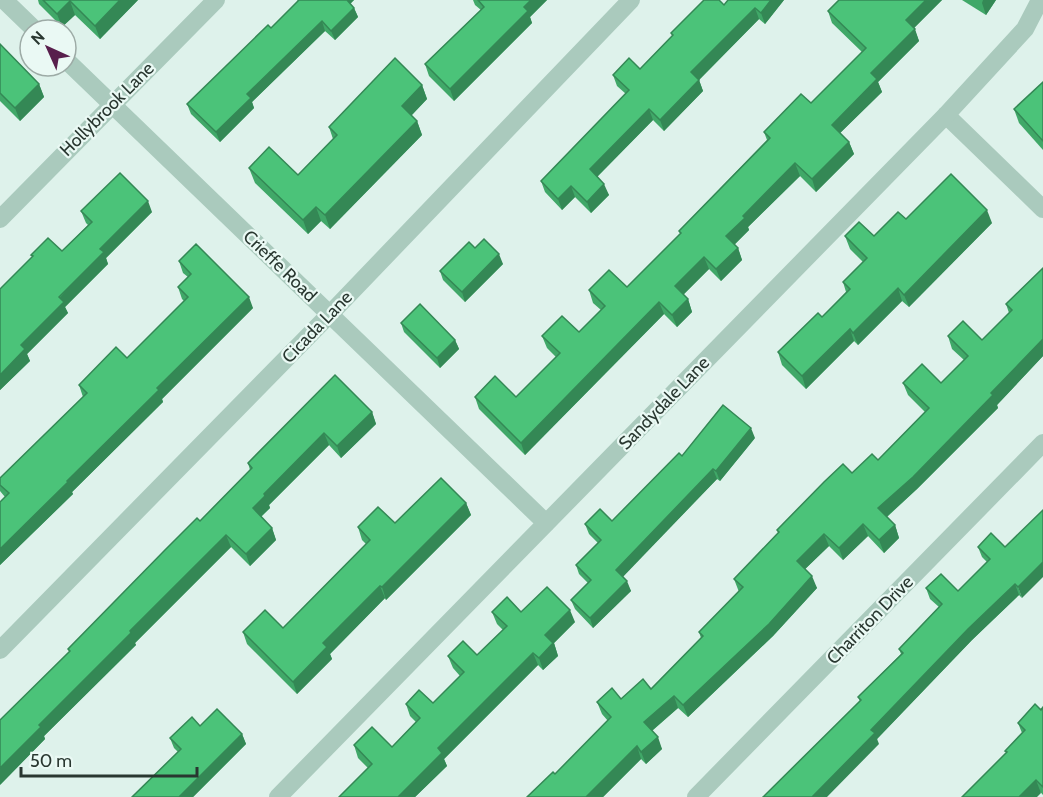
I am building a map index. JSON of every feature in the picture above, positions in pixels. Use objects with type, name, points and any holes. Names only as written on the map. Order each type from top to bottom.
[{"type":"street","points":[[4,0],[23,18]]},
{"type":"street","name":"Hollybrook Lane","points":[[0,219],[216,0]]},
{"type":"street","name":"Cicada Lane","points":[[0,650],[330,314],[631,0]]},
{"type":"street","name":"Sandydale Lane","points":[[278,797],[946,115],[1025,29],[1040,0]]},
{"type":"street","name":"Crieffe Road","points":[[78,71],[546,523]]},
{"type":"street","points":[[946,115],[1043,209]]},
{"type":"street","name":"Charriton Drive","points":[[696,797],[1043,443]]},
{"type":"building","points":[[43,0],[120,0],[95,26],[70,1],[57,14]]},
{"type":"building","points":[[299,0],[347,0],[354,8],[331,31],[322,21],[247,94],[251,98],[216,132],[187,104],[268,25],[271,28]]},
{"type":"building","points":[[478,0],[531,0],[524,7],[528,11],[450,89],[425,64],[484,7]]},
{"type":"building","points":[[704,0],[719,0],[724,5],[728,0],[771,0],[761,13],[755,8],[691,72],[699,80],[660,120],[649,109],[590,169],[604,184],[587,202],[571,186],[558,199],[541,181],[629,90],[613,75],[629,58],[640,69]]},
{"type":"building","points":[[839,0],[926,0],[906,20],[915,29],[871,73],[877,79],[832,125],[849,142],[812,179],[795,163],[726,236],[738,248],[716,269],[704,257],[675,286],[688,299],[672,315],[659,302],[521,443],[475,397],[495,376],[516,397],[560,353],[542,336],[562,316],[579,332],[605,306],[589,290],[609,270],[627,287],[770,138],[764,132],[801,94],[811,103],[866,48],[828,11]]},
{"type":"building","points":[[0,44],[18,62],[18,78],[33,78],[39,84],[15,108],[0,93]]},
{"type":"building","points":[[395,58],[422,85],[402,106],[417,121],[325,215],[316,207],[303,220],[249,168],[269,147],[298,175],[337,135],[329,127]]},
{"type":"building","points":[[1043,82],[1043,141],[1014,109]]},
{"type":"building","points":[[120,173],[148,201],[100,249],[104,252],[59,297],[64,302],[21,345],[25,349],[0,375],[0,289],[48,238],[62,251],[92,222],[81,211]]},
{"type":"building","points":[[951,174],[987,210],[904,295],[898,288],[853,333],[850,329],[802,376],[778,352],[818,313],[822,317],[850,289],[843,282],[867,258],[845,236],[859,222],[874,236],[898,212],[906,219]]},
{"type":"building","points":[[484,239],[499,254],[462,292],[440,271],[469,242],[475,248]]},
{"type":"building","points":[[196,244],[249,297],[0,549],[0,502],[9,493],[0,485],[0,478],[87,393],[79,385],[116,347],[127,358],[188,297],[178,287],[191,274],[179,261]]},
{"type":"building","points":[[1043,268],[1043,339],[991,393],[993,395],[913,477],[878,508],[895,525],[879,540],[863,524],[839,548],[824,534],[797,561],[812,576],[769,624],[683,705],[674,696],[644,722],[658,737],[641,752],[637,746],[586,797],[527,797],[553,772],[555,774],[611,717],[597,702],[612,688],[621,699],[643,679],[651,689],[703,636],[699,632],[743,587],[734,579],[779,532],[777,530],[824,482],[843,464],[852,473],[872,454],[878,460],[929,408],[903,383],[922,364],[941,383],[968,356],[948,336],[963,321],[982,340],[1012,310],[1006,304]]},
{"type":"building","points":[[420,304],[455,340],[437,358],[401,323]]},
{"type":"building","points":[[335,375],[372,412],[337,446],[324,433],[253,508],[272,528],[246,554],[226,535],[130,631],[131,633],[39,725],[41,727],[0,768],[0,720],[70,651],[68,649],[197,518],[200,521],[252,468],[248,463]]},
{"type":"building","points":[[723,405],[751,428],[716,471],[713,469],[616,570],[627,581],[590,618],[571,600],[591,580],[576,565],[601,540],[585,524],[600,509],[612,521],[679,453],[682,456]]},
{"type":"building","points":[[441,478],[466,503],[323,643],[327,647],[293,682],[243,632],[265,610],[283,628],[370,540],[358,527],[378,507],[395,523]]},
{"type":"building","points":[[1043,510],[1043,562],[1018,587],[1015,584],[968,629],[871,730],[875,733],[812,797],[763,797],[861,700],[858,697],[903,653],[899,649],[942,604],[926,588],[941,574],[958,591],[990,559],[978,547],[991,533],[1005,547]]},
{"type":"building","points":[[547,587],[570,610],[545,635],[553,643],[539,658],[533,653],[438,748],[442,753],[398,797],[339,797],[372,764],[354,745],[372,727],[392,747],[420,718],[406,704],[419,690],[433,703],[464,672],[448,656],[463,641],[477,655],[507,626],[492,612],[507,597],[521,612]]},
{"type":"building","points":[[1035,704],[1041,710],[1043,707],[1043,787],[1036,780],[1019,797],[962,797],[1007,752],[1005,751],[1025,730],[1018,723]]},
{"type":"building","points":[[217,709],[242,734],[179,797],[132,797],[181,749],[170,738],[192,717],[200,726]]}]
